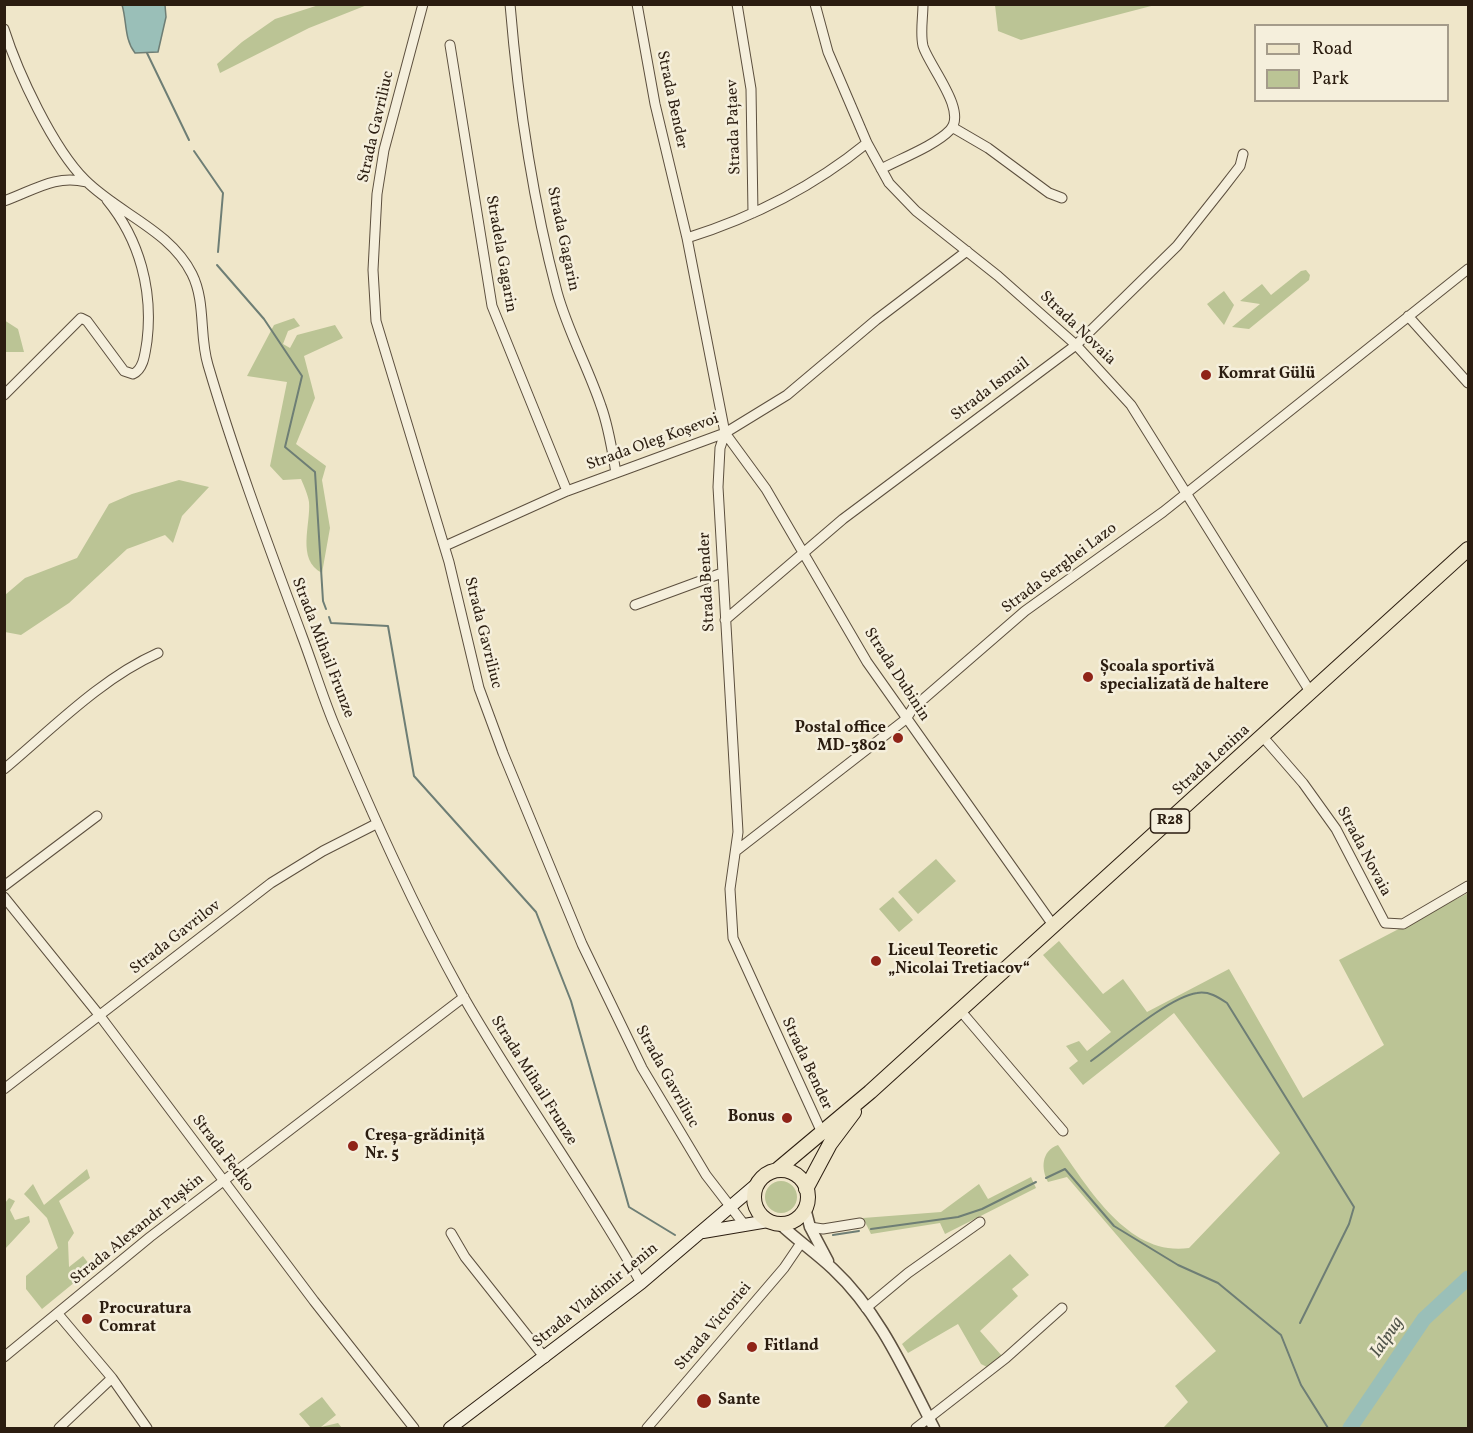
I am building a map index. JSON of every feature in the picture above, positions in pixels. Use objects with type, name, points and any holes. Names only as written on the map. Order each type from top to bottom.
[{"type":"main road","name":"Strada Lenina","points":[[870,1092],[1468,549]]},
{"type":"main road","name":"R28","points":[[757,1184],[762,1177],[777,1170],[870,1092]]},
{"type":"main road","name":"R28","points":[[805,1208],[806,1188],[830,1144],[870,1092]]},
{"type":"main road","points":[[777,1170],[795,1174],[806,1188]]},
{"type":"main road","name":"Strada Vladimir Lenin","points":[[450,1428],[641,1283],[757,1184]]},
{"type":"main road","points":[[757,1184],[754,1192],[756,1209],[774,1222]]},
{"type":"main road","points":[[699,1233],[743,1223],[795,1220],[805,1208]]},
{"type":"street","name":"Strada Gavriliuc","points":[[423,4],[384,150],[377,194],[373,270],[376,321],[401,396],[418,467],[445,546],[486,710],[582,944],[642,1068],[706,1175],[743,1223]]},
{"type":"street","name":"Strada Gagarin","points":[[510,4],[518,86],[548,253],[577,351],[603,413],[616,473]]},
{"type":"street","name":"Strada Bender","points":[[637,4],[655,104],[687,238],[725,434],[718,458],[722,573],[738,813],[736,851],[730,889],[733,938],[821,1132],[830,1144]]},
{"type":"street","name":"Strada Pațaev","points":[[737,4],[751,89],[753,213]]},
{"type":"street","name":"Strada Novaia","points":[[815,4],[828,52],[867,143],[898,194],[1076,345],[1131,405],[1311,693]]},
{"type":"street","points":[[881,169],[943,135],[952,127],[955,120],[950,98],[922,43],[923,4]]},
{"type":"street","name":"Strada Mihail Frunze","points":[[4,29],[33,98],[74,167],[86,182],[137,217],[170,245],[186,263],[195,279],[201,304],[202,344],[250,494],[333,722],[376,824],[464,997],[641,1283]]},
{"type":"street","name":"Stradela Gagarin","points":[[450,45],[492,306],[567,491]]},
{"type":"street","points":[[952,127],[988,148],[1049,193],[1062,198]]},
{"type":"street","points":[[687,238],[753,213],[812,184],[867,143]]},
{"type":"street","name":"Strada Ismail","points":[[725,620],[803,551],[892,481],[1076,345],[1169,254],[1224,188],[1240,166],[1243,154]]},
{"type":"street","points":[[4,201],[56,180],[74,179],[86,182]]},
{"type":"street","points":[[4,395],[81,318],[87,321],[120,367],[128,374],[136,373],[140,368],[146,350],[150,311],[149,293],[136,250],[112,207],[100,192]]},
{"type":"street","name":"Strada Oleg Koşevoi","points":[[445,546],[567,491],[725,434],[787,394],[876,320],[967,251]]},
{"type":"street","name":"Strada Serghei Lazo","points":[[736,851],[906,719],[913,708],[1025,611],[1187,492],[1468,269]]},
{"type":"street","points":[[1408,316],[1468,382]]},
{"type":"street","name":"Strada Dubinin","points":[[725,434],[766,489],[867,662],[1053,925]]},
{"type":"street","points":[[635,605],[722,573]]},
{"type":"street","points":[[4,769],[132,665],[158,653]]},
{"type":"street","name":"Strada Novaia","points":[[1263,737],[1319,804],[1336,829],[1381,918],[1390,925],[1403,924],[1468,886]]},
{"type":"street","points":[[4,886],[97,816]]},
{"type":"street","name":"Strada Gavrilov","points":[[4,1089],[270,883],[323,851],[376,824]]},
{"type":"street","name":"Strada Fedko","points":[[4,897],[100,1016],[223,1181],[414,1428]]},
{"type":"street","name":"Strada Alexandr Pușkin","points":[[4,1357],[223,1181],[464,997]]},
{"type":"street","points":[[959,1009],[1062,1131]]},
{"type":"street","points":[[805,1208],[810,1227],[833,1269]]},
{"type":"street","points":[[866,1308],[908,1273],[980,1221]]},
{"type":"street","points":[[774,1222],[833,1269],[866,1308],[903,1365],[931,1424]]},
{"type":"street","points":[[810,1227],[823,1229],[860,1223]]},
{"type":"street","points":[[451,1233],[465,1257],[545,1358]]},
{"type":"street","name":"Strada Victoriei","points":[[647,1428],[784,1268],[801,1243]]},
{"type":"street","points":[[916,1428],[931,1424],[1062,1308]]},
{"type":"street","points":[[58,1314],[112,1378],[147,1428]]},
{"type":"street","points":[[59,1428],[112,1378]]},
{"type":"green space","points":[[322,4],[367,5],[309,28],[220,73],[217,64],[242,42],[275,19]]},
{"type":"green space","points":[[995,4],[1155,5],[1021,40],[998,31]]},
{"type":"green space","points":[[1306,270],[1310,275],[1309,280],[1249,329],[1232,327],[1260,304],[1240,301],[1262,284],[1271,295],[1301,271]]},
{"type":"green space","points":[[1224,291],[1234,305],[1224,325],[1207,304]]},
{"type":"green space","points":[[294,318],[300,326],[288,331],[283,344],[290,348],[297,335],[335,325],[343,338],[304,356],[315,398],[296,444],[326,466],[322,480],[330,528],[322,573],[309,560],[306,541],[309,502],[301,479],[283,480],[270,466],[287,382],[247,376],[274,325]]},
{"type":"green space","points":[[4,320],[18,329],[24,352],[5,352]]},
{"type":"green space","points":[[179,480],[209,487],[182,516],[173,543],[165,535],[127,549],[69,603],[21,635],[5,632],[5,595],[25,578],[77,558],[109,504],[132,494]]},
{"type":"green space","points":[[936,859],[956,881],[918,914],[898,892]]},
{"type":"green space","points":[[1468,893],[1468,1428],[1163,1428],[1188,1402],[1175,1386],[1216,1351],[1067,1177],[1048,1182],[1044,1172],[1044,1161],[1048,1151],[1058,1145],[1112,1216],[1147,1242],[1167,1248],[1189,1248],[1280,1153],[1174,1013],[1083,1085],[1069,1068],[1078,1061],[1066,1046],[1079,1041],[1087,1051],[1111,1032],[1043,955],[1059,941],[1103,994],[1123,979],[1147,1012],[1229,969],[1303,1098],[1384,1045],[1339,960]]},
{"type":"green space","points":[[893,897],[913,920],[899,932],[879,909]]},
{"type":"green space","points":[[87,1169],[90,1178],[59,1201],[74,1233],[68,1242],[69,1267],[83,1256],[92,1268],[42,1309],[26,1289],[26,1276],[58,1248],[47,1218],[24,1194],[33,1184],[44,1205]]},
{"type":"green space","points":[[1031,1177],[1036,1188],[945,1234],[940,1223],[871,1234],[863,1218],[941,1212],[979,1184],[988,1199]]},
{"type":"green space","points":[[781,1181],[792,1186],[797,1197],[792,1208],[781,1213],[770,1208],[765,1197],[770,1186]]},
{"type":"green space","points":[[9,1198],[15,1201],[10,1210],[15,1220],[29,1216],[30,1222],[5,1249],[5,1203]]},
{"type":"green space","points":[[1010,1254],[1029,1275],[1012,1289],[1018,1296],[980,1331],[1002,1356],[989,1368],[981,1364],[958,1324],[908,1353],[902,1344]]},
{"type":"green space","points":[[322,1397],[336,1415],[321,1427],[338,1423],[342,1428],[311,1428],[299,1414]]},
{"type":"water","points":[[122,5],[165,5],[166,17],[158,52],[135,53],[131,48]]},
{"type":"waterway","points":[[147,53],[189,140]]},
{"type":"waterway","points":[[194,151],[223,193],[218,252]]},
{"type":"waterway","points":[[217,265],[264,319],[302,376],[285,447],[315,472],[323,601],[326,609]]},
{"type":"waterway","points":[[329,617],[331,623],[388,626],[414,776],[536,912],[571,1001],[629,1207],[675,1235]]},
{"type":"waterway","points":[[1091,1061],[1158,1012],[1185,996],[1205,993],[1227,1003],[1354,1207],[1349,1224],[1300,1323]]},
{"type":"waterway","points":[[1046,1178],[1065,1169],[1114,1226],[1178,1265],[1218,1283],[1281,1335],[1301,1385],[1328,1428]]},
{"type":"waterway","points":[[871,1229],[958,1217],[982,1209],[1036,1182]]},
{"type":"waterway","points":[[833,1235],[859,1231]]},
{"type":"waterway","name":"Ialpug","points":[[1350,1428],[1424,1319],[1468,1278]]},
{"type":"place","name":"Komrat Gülü","points":[[1206,375]]},
{"type":"place","name":"Școala sportivă specializată de haltere","points":[[1088,677]]},
{"type":"place","name":"Postal office MD-3802","points":[[898,738]]},
{"type":"place","name":"Liceul Teoretic „Nicolai Tretiacov“","points":[[876,961]]},
{"type":"place","name":"Bonus","points":[[787,1118]]},
{"type":"place","name":"Creșa-grădiniță Nr. 5","points":[[353,1146]]},
{"type":"place","name":"Procuratura Comrat","points":[[87,1319]]},
{"type":"place","name":"Fitland","points":[[752,1347]]},
{"type":"place","name":"Sante","points":[[704,1401]]}]
